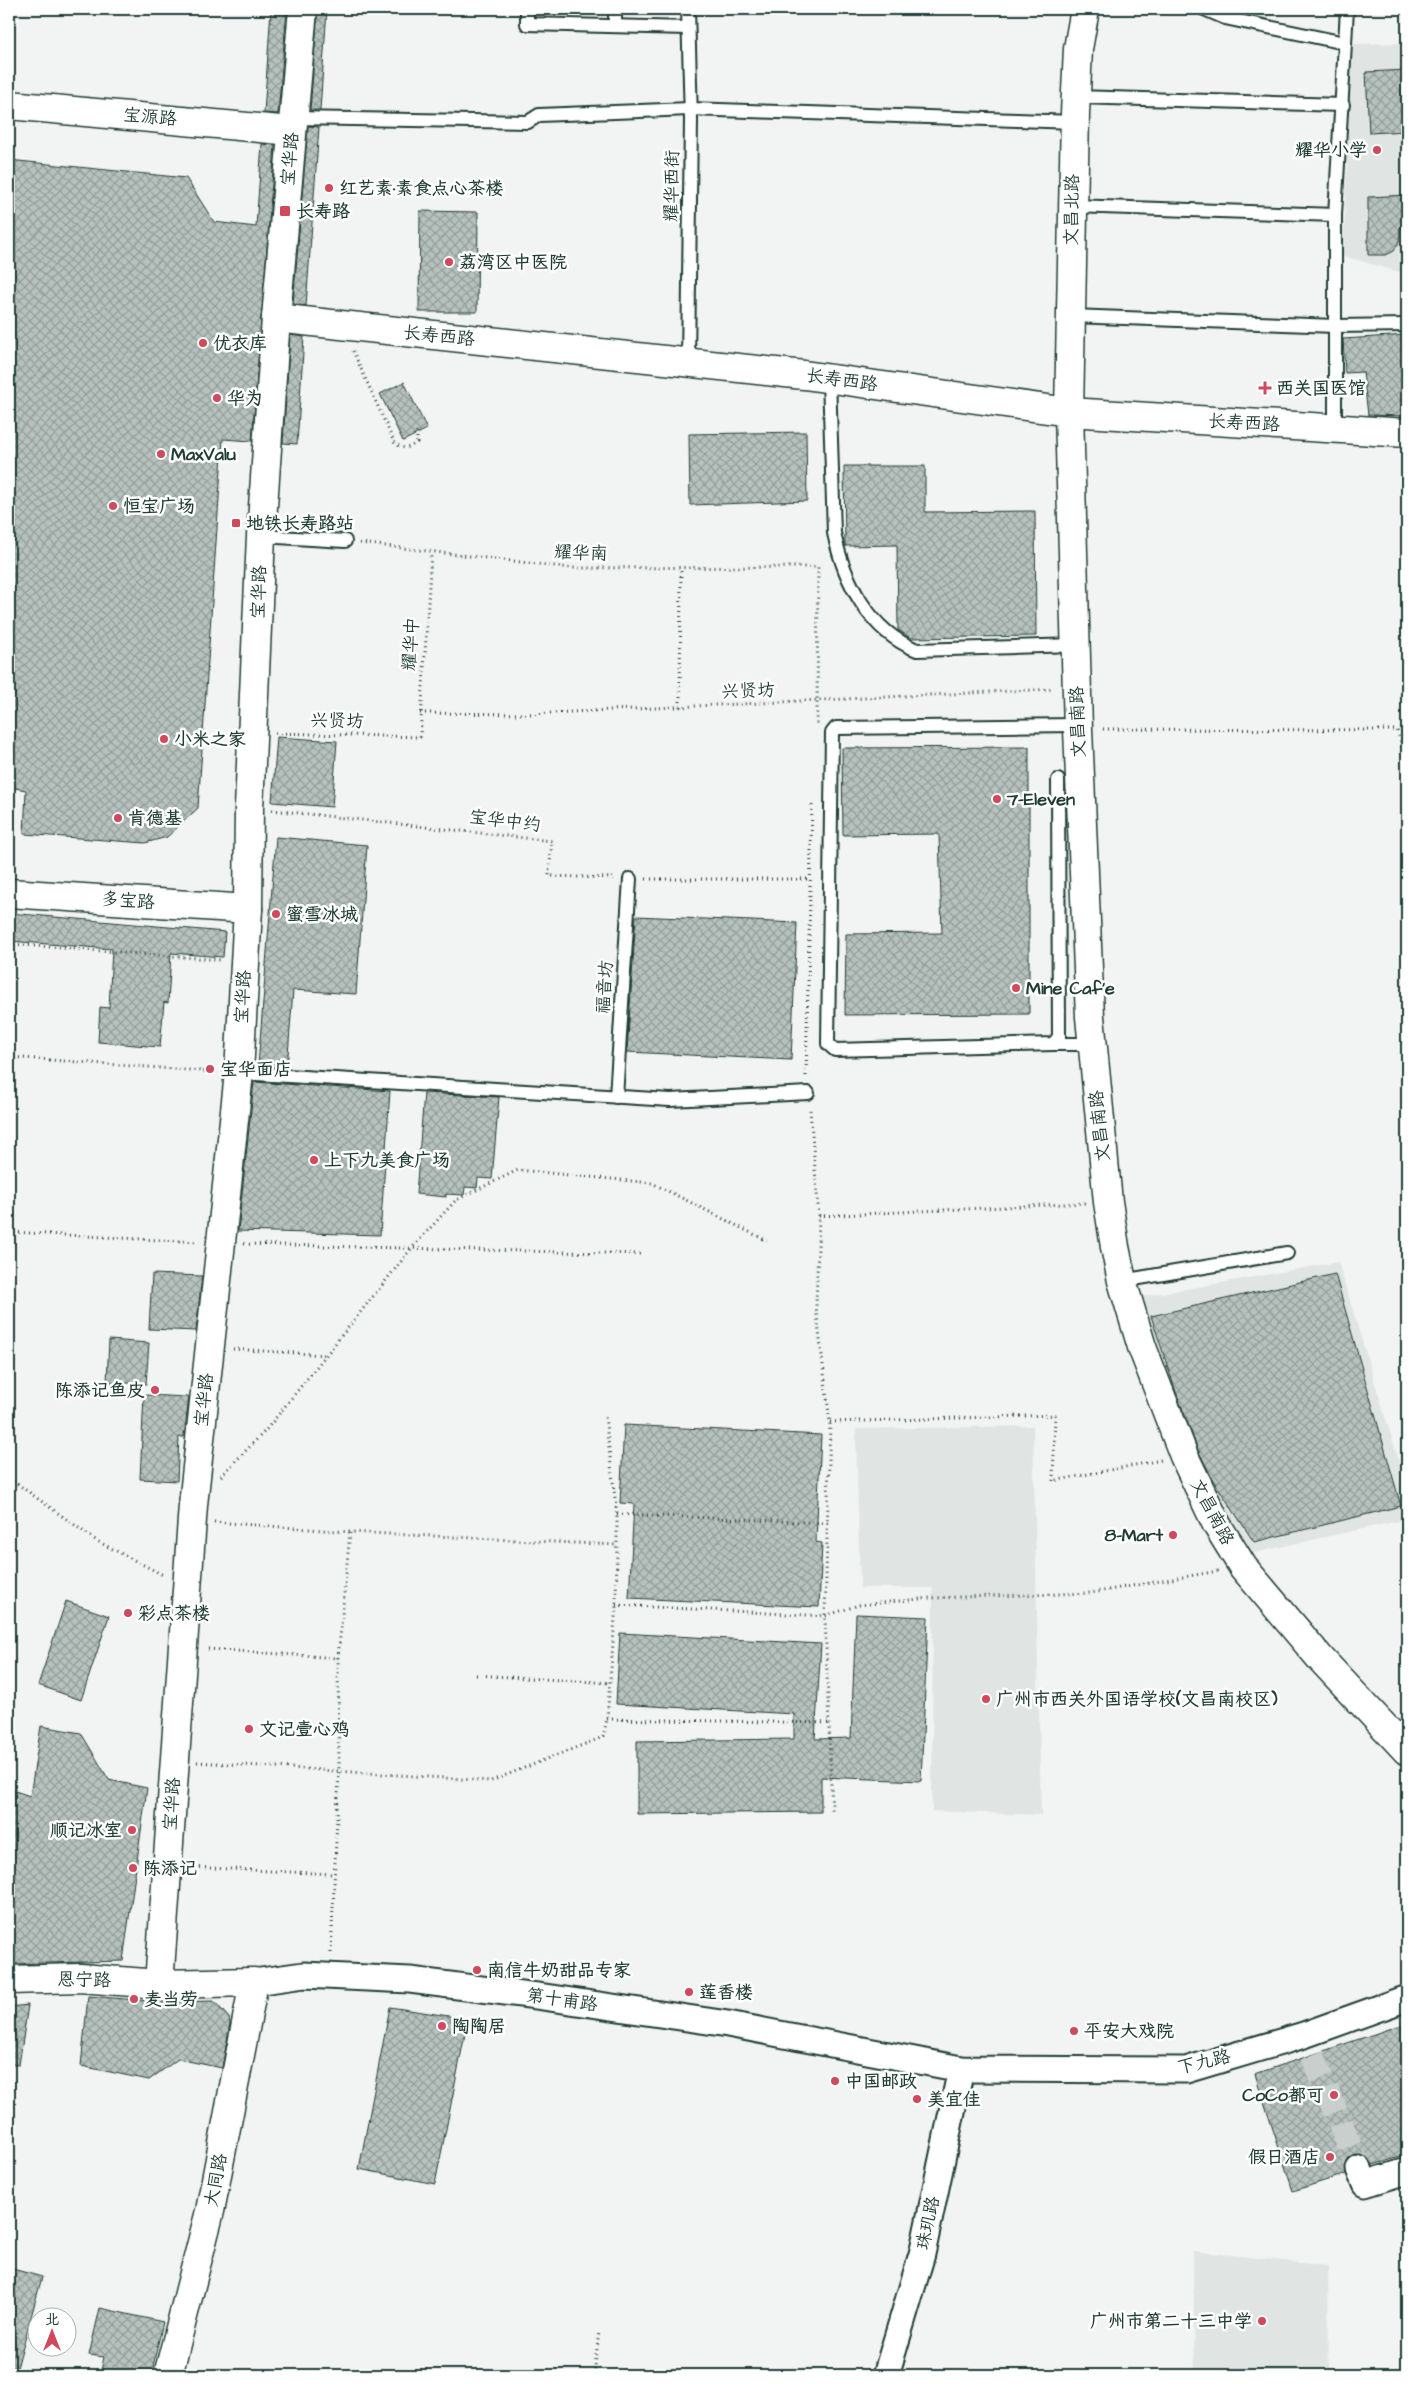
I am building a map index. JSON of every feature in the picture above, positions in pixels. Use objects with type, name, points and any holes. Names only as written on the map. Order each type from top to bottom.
[{"type":"street","name":"宝华路","points":[[159,1984],[191,1521],[239,1073],[248,909],[249,808],[254,733],[261,536],[276,318],[303,9]]},
{"type":"street","name":"文昌北路","points":[[1069,412],[1075,110],[1078,50],[1085,9]]},
{"type":"street","name":"宝源路","points":[[9,105],[292,125]]},
{"type":"street","name":"长寿西路","points":[[276,318],[829,378],[1069,412],[1407,432]]},
{"type":"street","name":"文昌南路","points":[[1069,412],[1078,727],[1092,1044],[1108,1202],[1122,1281],[1142,1347],[1184,1456],[1217,1525],[1243,1567],[1320,1658],[1407,1751]]},
{"type":"street","name":"多宝路","points":[[9,893],[248,909]]},
{"type":"street","name":"第十甫路","points":[[159,1984],[254,1982],[304,1975],[410,1980],[537,1996],[728,2024],[961,2069]]},
{"type":"street","name":"恩宁路","points":[[9,1980],[80,1978],[159,1984]]},
{"type":"street","name":"大同路","points":[[168,2375],[210,2211],[254,1982]]},
{"type":"street","name":"下九路","points":[[961,2069],[1186,2070],[1308,2045],[1407,1998]]},
{"type":"street","name":"珠玑路","points":[[886,2375],[922,2254],[961,2069]]},
{"type":"street","points":[[1362,2177],[1407,2171]]},
{"type":"lane","points":[[527,9],[527,24],[688,28]]},
{"type":"lane","points":[[614,26],[615,9]]},
{"type":"lane","name":"耀华西街","points":[[688,9],[690,109],[688,363]]},
{"type":"lane","points":[[1204,9],[1225,18],[1346,43]]},
{"type":"lane","points":[[1336,428],[1336,215],[1347,9]]},
{"type":"lane","points":[[292,125],[528,122],[539,115],[690,109],[1075,110],[1343,105]]},
{"type":"lane","points":[[1072,206],[1336,215]]},
{"type":"lane","points":[[1071,316],[1336,326],[1407,325]]},
{"type":"lane","points":[[829,378],[834,532],[838,550],[849,580],[877,624],[901,644],[917,650],[1076,645]]},
{"type":"lane","points":[[261,536],[345,541]]},
{"type":"lane","points":[[1078,727],[836,728],[832,733],[828,1044],[835,1050],[1092,1044]]},
{"type":"lane","points":[[1053,1044],[1059,1037],[1058,780]]},
{"type":"lane","name":"福音坊","points":[[616,1097],[630,879]]},
{"type":"lane","points":[[239,1073],[670,1100],[808,1093]]},
{"type":"lane","points":[[1122,1281],[1287,1253]]},
{"type":"path","points":[[351,346],[394,442],[400,447],[412,446],[418,442],[417,430]]},
{"type":"path","name":"耀华南","points":[[345,541],[431,553],[570,568],[818,567]]},
{"type":"path","name":"耀华中","points":[[420,737],[431,553]]},
{"type":"path","points":[[680,568],[680,707]]},
{"type":"path","name":"兴贤坊","points":[[420,713],[528,714],[1077,688]]},
{"type":"path","points":[[1078,727],[1398,730],[1407,761]]},
{"type":"path","name":"兴贤坊","points":[[254,733],[420,737]]},
{"type":"path","name":"宝华中约","points":[[249,808],[552,841],[548,876],[630,879],[810,879]]},
{"type":"path","points":[[9,944],[245,962]]},
{"type":"path","points":[[9,1057],[239,1073]]},
{"type":"path","points":[[808,1093],[819,1216],[816,1307],[830,1422],[829,1523],[825,1616],[831,1723],[832,1812]]},
{"type":"path","points":[[219,1478],[266,1430],[411,1249],[456,1200],[518,1170],[652,1183],[767,1241]]},
{"type":"path","points":[[819,1216],[1108,1202]]},
{"type":"path","points":[[9,1232],[221,1243],[642,1254]]},
{"type":"path","points":[[210,1348],[326,1355]]},
{"type":"path","points":[[174,1760],[339,1773],[491,1781],[602,1737],[607,1719],[610,1683],[616,1605],[617,1544],[617,1514],[605,1416]]},
{"type":"path","points":[[830,1422],[1055,1416],[1053,1482],[1184,1456]]},
{"type":"path","points":[[9,1478],[97,1541],[186,1586]]},
{"type":"path","points":[[617,1514],[829,1523]]},
{"type":"path","points":[[191,1521],[350,1532],[617,1544]]},
{"type":"path","points":[[330,1976],[333,1874],[339,1773],[338,1658],[350,1532]]},
{"type":"path","points":[[616,1605],[825,1616],[859,1605],[930,1598],[1091,1593],[1243,1567]]},
{"type":"path","points":[[182,1647],[338,1658]]},
{"type":"path","points":[[476,1675],[610,1683]]},
{"type":"path","points":[[607,1719],[831,1723]]},
{"type":"path","points":[[167,1866],[333,1874]]},
{"type":"path","points":[[594,2375],[599,2331]]},
{"type":"shaded area","name":"耀华小学","points":[[1407,43],[1407,274],[1343,256],[1352,44]]},
{"type":"shaded area","points":[[1338,1262],[1407,1488],[1407,1519],[1244,1555],[1175,1420],[1135,1298]]},
{"type":"shaded area","name":"广州市西关外国语学校(文昌南校区)","points":[[1033,1426],[1041,1815],[932,1811],[933,1588],[860,1588],[856,1429]]},
{"type":"shaded area","name":"广州市第二十三中学","points":[[1193,2251],[1328,2266],[1329,2375],[1195,2375]]},
{"type":"building","points":[[271,9],[287,9],[278,114],[264,113]]},
{"type":"building","points":[[318,9],[327,9],[320,110],[310,110]]},
{"type":"building","points":[[1407,70],[1407,131],[1369,133],[1366,72]]},
{"type":"building","points":[[308,126],[319,127],[306,306],[293,304]]},
{"type":"building","name":"恒宝广场","points":[[262,144],[275,145],[252,441],[223,439],[198,808],[167,837],[145,843],[24,834],[26,790],[9,787],[9,160],[186,178],[214,222],[256,227]]},
{"type":"building","points":[[1407,195],[1407,228],[1400,228],[1399,242],[1394,251],[1386,255],[1368,255],[1368,197]]},
{"type":"building","name":"荔湾区中医院","points":[[420,211],[478,212],[477,312],[419,312]]},
{"type":"building","points":[[290,335],[304,337],[297,444],[283,443]]},
{"type":"building","points":[[1407,335],[1407,416],[1368,415],[1363,372],[1345,373],[1343,339]]},
{"type":"building","points":[[404,382],[427,429],[403,441],[380,394]]},
{"type":"building","points":[[806,432],[807,501],[690,505],[689,434]]},
{"type":"building","points":[[844,466],[925,466],[925,512],[1035,511],[1036,636],[911,638],[898,630],[897,545],[845,546]]},
{"type":"building","points":[[277,737],[337,741],[332,807],[272,802]]},
{"type":"building","points":[[1029,747],[1029,1014],[845,1015],[846,934],[942,933],[939,834],[843,835],[842,748]]},
{"type":"building","points":[[276,837],[367,845],[356,994],[293,990],[287,1068],[258,1066]]},
{"type":"building","points":[[9,913],[225,932],[223,957],[171,953],[168,1003],[164,1002],[160,1047],[98,1042],[100,1007],[109,1008],[112,949],[9,941]]},
{"type":"building","points":[[636,916],[797,923],[791,1060],[627,1052]]},
{"type":"building","name":"上下九美食广场","points":[[254,1082],[390,1091],[380,1235],[238,1231]]},
{"type":"building","points":[[424,1093],[499,1097],[492,1179],[478,1178],[477,1188],[465,1187],[464,1195],[446,1194],[446,1197],[416,1194]]},
{"type":"building","points":[[152,1274],[202,1276],[196,1331],[149,1329]]},
{"type":"building","points":[[1335,1274],[1401,1506],[1254,1542],[1213,1480],[1198,1450],[1176,1392],[1151,1316]]},
{"type":"building","points":[[109,1340],[149,1343],[146,1384],[107,1382]]},
{"type":"building","points":[[144,1395],[189,1397],[184,1437],[179,1437],[177,1481],[140,1479]]},
{"type":"building","points":[[624,1425],[821,1435],[816,1542],[822,1543],[819,1607],[629,1598],[634,1504],[620,1503]]},
{"type":"building","points":[[66,1601],[109,1616],[81,1700],[38,1685]]},
{"type":"building","points":[[856,1614],[928,1617],[921,1781],[821,1777],[821,1812],[637,1814],[637,1741],[794,1739],[794,1714],[616,1704],[620,1633],[821,1644],[815,1739],[851,1738]]},
{"type":"building","points":[[41,1726],[81,1733],[109,1780],[147,1788],[123,1961],[9,1964],[9,1789],[30,1796]]},
{"type":"building","points":[[88,1996],[163,2002],[214,2001],[229,2018],[230,2023],[222,2068],[178,2059],[149,2080],[81,2066]]},
{"type":"building","points":[[28,2005],[19,2065],[9,2064],[9,2007]]},
{"type":"building","points":[[390,2007],[468,2019],[435,2184],[359,2169]]},
{"type":"building","points":[[1407,2023],[1407,2155],[1373,2165],[1367,2157],[1362,2155],[1354,2156],[1347,2161],[1346,2174],[1293,2191],[1255,2074]]},
{"type":"building","points":[[9,2268],[42,2277],[34,2306],[28,2306],[28,2328],[15,2375],[9,2375]]},
{"type":"building","points":[[100,2308],[163,2322],[151,2375],[100,2375],[104,2357],[89,2355]]},
{"type":"tunnel","points":[[1312,2055],[1359,2169]]},
{"type":"place","name":"耀华小学","points":[[1377,150]]},
{"type":"place","name":"红艺素·素食点心茶楼","points":[[329,188]]},
{"type":"place","name":"长寿路","points":[[285,211]]},
{"type":"place","name":"荔湾区中医院","points":[[449,262]]},
{"type":"place","name":"优衣库","points":[[203,343]]},
{"type":"place","name":"西关国医馆","points":[[1265,388]]},
{"type":"place","name":"华为","points":[[217,398]]},
{"type":"place","name":"MaxValu","points":[[161,454]]},
{"type":"place","name":"恒宝广场","points":[[113,506]]},
{"type":"place","name":"地铁长寿路站","points":[[236,523]]},
{"type":"place","name":"小米之家","points":[[164,739]]},
{"type":"place","name":"7-Eleven","points":[[997,799]]},
{"type":"place","name":"肯德基","points":[[118,818]]},
{"type":"place","name":"蜜雪冰城","points":[[276,914]]},
{"type":"place","name":"Mine Caf'e","points":[[1016,988]]},
{"type":"place","name":"宝华面店","points":[[210,1069]]},
{"type":"place","name":"上下九美食广场","points":[[314,1160]]},
{"type":"place","name":"陈添记鱼皮","points":[[155,1390]]},
{"type":"place","name":"8-Mart","points":[[1173,1535]]},
{"type":"place","name":"彩点茶楼","points":[[128,1613]]},
{"type":"place","name":"广州市西关外国语学校(文昌南校区)","points":[[986,1699]]},
{"type":"place","name":"文记壹心鸡","points":[[249,1729]]},
{"type":"place","name":"顺记冰室","points":[[132,1830]]},
{"type":"place","name":"陈添记","points":[[133,1868]]},
{"type":"place","name":"南信牛奶甜品专家","points":[[477,1970]]},
{"type":"place","name":"莲香楼","points":[[689,1992]]},
{"type":"place","name":"麦当劳","points":[[134,1999]]},
{"type":"place","name":"陶陶居","points":[[442,2026]]},
{"type":"place","name":"平安大戏院","points":[[1074,2031]]},
{"type":"place","name":"中国邮政","points":[[835,2081]]},
{"type":"place","name":"CoCo都可","points":[[1334,2095]]},
{"type":"place","name":"美宜佳","points":[[917,2099]]},
{"type":"place","name":"假日酒店","points":[[1330,2157]]},
{"type":"place","name":"广州市第二十三中学","points":[[1262,2321]]}]
